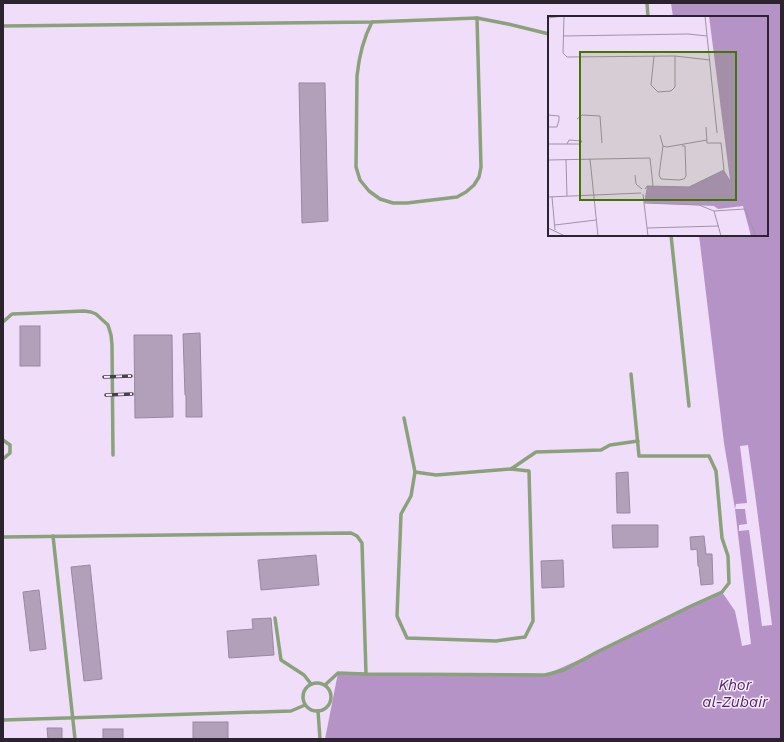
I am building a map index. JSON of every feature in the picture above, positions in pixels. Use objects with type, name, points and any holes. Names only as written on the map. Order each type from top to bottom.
[{"type":"lane","points":[[647,3],[648,16]]},
{"type":"lane","points":[[372,22],[361,48],[358,62],[356,167],[360,180],[369,191],[380,199],[393,203],[407,203],[457,196],[470,189],[479,177],[481,167],[477,18]]},
{"type":"lane","points":[[3,26],[372,22],[477,18],[548,34]]},
{"type":"lane","points":[[671,236],[689,406]]},
{"type":"lane","points":[[3,322],[12,314],[84,311],[96,314],[108,325],[112,345],[113,455]]},
{"type":"lane","points":[[325,684],[331,692],[331,701],[322,711],[313,711],[305,705],[303,701],[304,691],[311,684],[325,684],[338,673],[545,675],[564,670],[597,652],[722,592],[729,583],[728,556],[722,538],[716,471],[709,456],[639,456],[631,374]]},
{"type":"lane","points":[[404,418],[415,472],[410,496],[400,514],[397,616],[407,638],[496,641],[524,637],[533,621],[529,471],[511,469],[436,474],[415,472]]},
{"type":"lane","points":[[3,440],[10,445],[10,453],[3,459]]},
{"type":"lane","points":[[511,469],[536,452],[601,450],[610,445],[638,441]]},
{"type":"lane","points":[[3,537],[351,533],[357,536],[362,543],[366,674]]},
{"type":"lane","points":[[53,536],[75,739]]},
{"type":"lane","points":[[275,618],[281,660],[304,675],[311,684]]},
{"type":"lane","points":[[3,720],[291,711],[305,705]]},
{"type":"lane","points":[[318,711],[320,739]]},
{"type":"water","name":"Khor al-Zubair","points":[[671,3],[781,3],[781,739],[325,739],[338,673],[545,675],[608,647],[722,592],[735,611],[742,646],[751,644],[735,509],[724,443],[699,236],[768,236],[768,16],[673,16]]},
{"type":"pier","points":[[748,445],[772,625],[762,626],[749,530],[739,531],[739,525],[747,524],[745,509],[735,509],[736,504],[747,503],[740,446]]},
{"type":"building","points":[[299,83],[325,83],[328,221],[302,223]]},
{"type":"building","points":[[20,326],[40,326],[40,366],[20,366]]},
{"type":"building","points":[[200,333],[202,417],[186,417],[183,334]]},
{"type":"building","points":[[134,335],[172,335],[173,417],[135,418]]},
{"type":"building","points":[[628,472],[630,513],[617,513],[616,473]]},
{"type":"building","points":[[612,525],[658,525],[658,547],[613,548]]},
{"type":"building","points":[[704,536],[706,554],[712,554],[713,584],[701,585],[697,549],[691,550],[690,537]]},
{"type":"building","points":[[316,555],[319,585],[261,590],[258,560]]},
{"type":"building","points":[[563,560],[564,587],[542,588],[541,561]]},
{"type":"building","points":[[90,565],[102,679],[84,681],[71,567]]},
{"type":"building","points":[[39,590],[46,649],[30,651],[23,592]]},
{"type":"building","points":[[271,618],[274,655],[229,658],[227,631],[253,629],[252,619]]},
{"type":"building","points":[[193,722],[228,722],[228,739],[193,739]]},
{"type":"building","points":[[47,728],[62,728],[62,739],[48,739]]},
{"type":"building","points":[[103,729],[123,729],[123,739],[103,739]]},
{"type":"railway","points":[[104,377],[131,376]]},
{"type":"railway","points":[[106,395],[132,394]]}]
